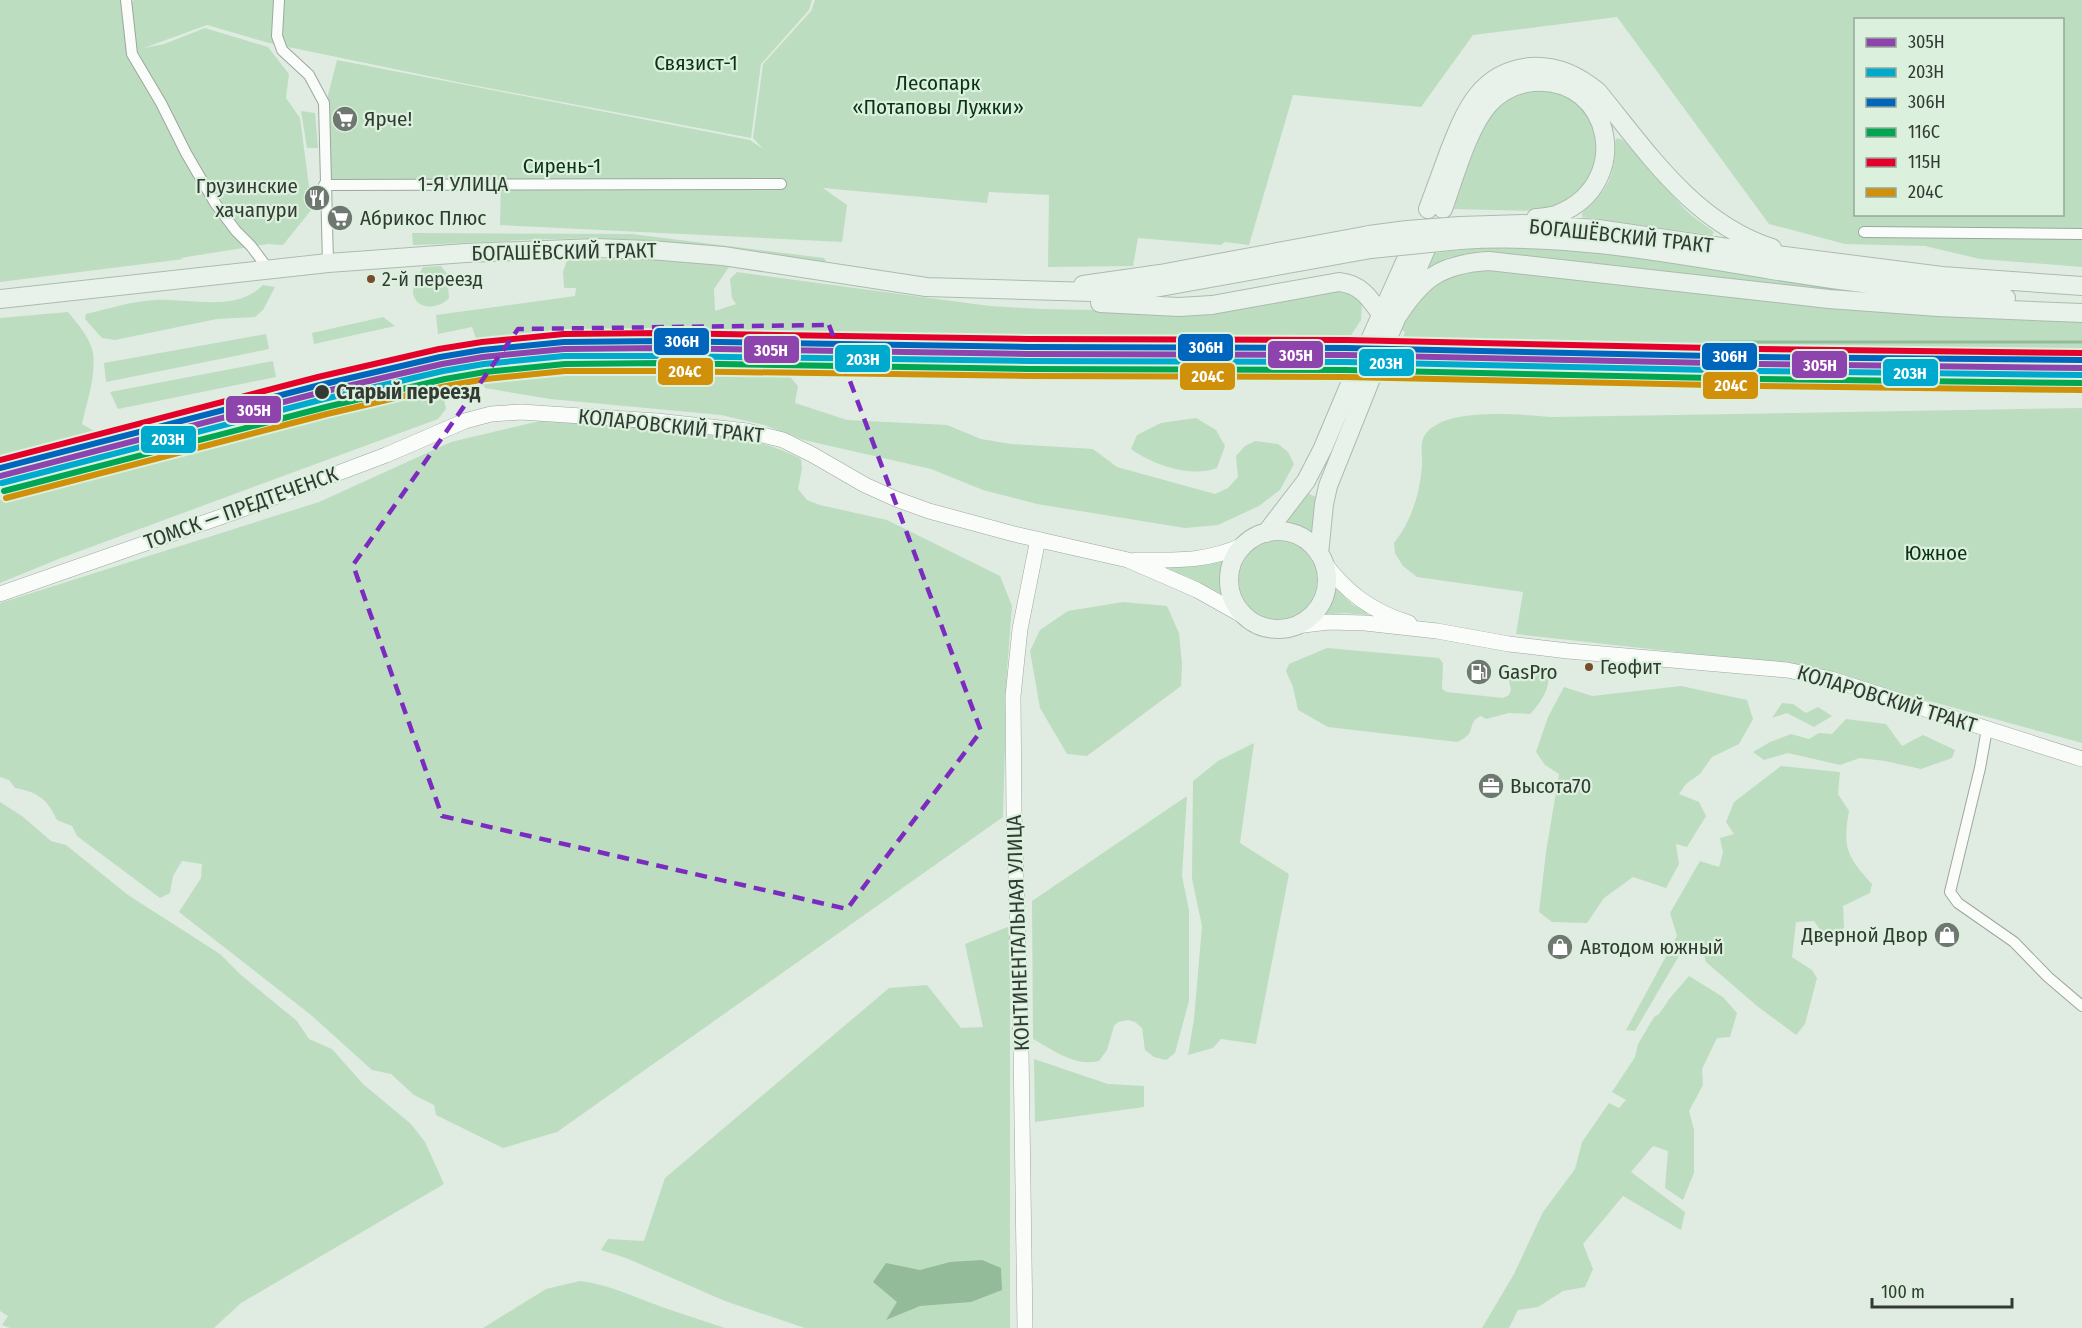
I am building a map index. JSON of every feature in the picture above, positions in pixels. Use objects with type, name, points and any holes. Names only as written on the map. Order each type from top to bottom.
[{"type":"main road","points":[[1490,224],[1556,216],[1582,200],[1593,189],[1605,164],[1605,139],[1597,116],[1587,102],[1580,96],[1554,84],[1524,83],[1510,87],[1488,105],[1435,209],[1465,113],[1475,96],[1504,74],[1538,66],[1557,69],[1589,84],[1672,182],[1713,218],[1763,245],[1838,262]]},
{"type":"main road","name":"БОГАШЁВСКИЙ ТРАКТ","points":[[1460,233],[1490,224],[1598,229],[1762,253],[1977,279],[2082,286]]},
{"type":"main road","name":"БОГАШЁВСКИЙ ТРАКТ","points":[[0,299],[327,263],[466,253],[596,248],[723,256],[926,287],[1055,291],[1095,282],[1370,242],[1407,230],[1644,249],[1896,288],[2082,304]]},
{"type":"main road","points":[[1378,340],[1417,251]]},
{"type":"main road","points":[[1388,317],[1434,276],[1461,264],[1489,261],[1839,300],[2082,313]]},
{"type":"main road","points":[[1055,291],[1091,302],[1179,308],[1239,301],[1339,282],[1350,283],[1359,288],[1388,317]]},
{"type":"main road","points":[[1128,560],[1168,576],[1269,628],[1286,629],[1302,623],[1316,611],[1324,596],[1327,578],[1321,557],[1324,504],[1328,486],[1374,371]]},
{"type":"main road","points":[[1266,533],[1306,481],[1323,448],[1355,372]]},
{"type":"main road","name":"КОЛАРОВСКИЙ ТРАКТ","points":[[479,416],[507,412],[536,412],[657,421],[764,435],[796,446],[865,485],[929,511],[1038,540],[1128,560]]},
{"type":"main road","name":"ТОМСК — ПРЕДТЕЧЕНСК","points":[[0,594],[232,513],[386,455],[479,416]]},
{"type":"main road","points":[[1128,560],[1201,559],[1223,554],[1244,545],[1258,535],[1275,531],[1292,533],[1307,541],[1321,557]]},
{"type":"main road","points":[[1014,534],[1029,554],[1032,566],[1052,551],[1068,546]]},
{"type":"main road","name":"КОНТИНЕНТАЛЬНАЯ УЛИЦА","points":[[1025,1328],[1013,728],[1016,658],[1038,540]]},
{"type":"main road","points":[[1244,545],[1234,558],[1229,583],[1236,606],[1247,618]]},
{"type":"main road","name":"КОЛАРОВСКИЙ ТРАКТ","points":[[1321,557],[1337,580],[1360,600],[1399,620],[1437,631]]},
{"type":"main road","name":"КОЛАРОВСКИЙ ТРАКТ","points":[[1294,626],[1345,621],[1437,631],[1509,644],[1568,651],[1787,670],[1831,679],[2082,759]]},
{"type":"street","points":[[126,0],[132,54],[161,102],[186,153],[215,203],[269,270]]},
{"type":"street","points":[[279,0],[277,36],[282,50],[309,75],[324,103],[327,263]]},
{"type":"street","name":"1-Я УЛИЦА","points":[[324,185],[781,184]]},
{"type":"street","points":[[1864,232],[2082,234]]},
{"type":"street","points":[[1987,729],[1980,768],[1950,892],[1958,903],[2014,942],[2048,977],[2082,1006]]},
{"type":"highlighted area","points":[[829,325],[981,731],[847,909],[442,816],[353,565],[518,329]]},
{"type":"green space","name":"Связист-1","points":[[0,0],[130,0],[130,3],[134,0],[812,0],[809,10],[761,64],[751,138],[462,83],[269,43],[207,25],[144,48],[164,44],[205,28],[268,47],[289,74],[286,98],[300,118],[312,209],[283,245],[268,244],[180,258],[184,259],[0,282]]},
{"type":"green space","points":[[815,0],[2082,0],[2082,267],[1980,259],[1925,246],[1845,244],[1769,224],[1617,17],[1473,35],[1421,107],[1293,95],[1249,245],[1138,238],[1133,266],[1048,267],[1049,195],[989,192],[987,203],[823,188],[847,205],[842,242],[500,225],[501,180],[327,181],[328,95],[337,60],[750,140],[763,149],[753,138],[763,64],[811,11]]},
{"type":"green space","points":[[1523,90],[1552,90],[1575,101],[1592,118],[1599,149],[1594,174],[1566,204],[1541,211],[1452,209],[1485,122],[1503,100]]},
{"type":"green space","points":[[301,111],[315,113],[318,148],[307,148]]},
{"type":"green space","points":[[1617,138],[1623,140],[1691,215],[1714,232],[1712,235],[1582,217],[1582,213],[1598,197],[1609,181]]},
{"type":"green space","points":[[412,233],[632,234],[824,258],[826,261],[821,263],[694,245],[618,239],[541,239],[413,245]]},
{"type":"green space","points":[[1488,247],[1535,247],[1628,255],[1767,275],[1859,290],[1870,294],[1469,255],[1450,257],[1425,271],[1435,253]]},
{"type":"green space","points":[[639,259],[699,262],[729,267],[714,289],[715,311],[736,304],[732,298],[730,279],[737,272],[990,306],[1041,309],[1204,312],[1349,289],[1362,303],[1361,320],[1350,337],[1342,343],[1332,344],[1280,341],[1126,346],[791,345],[689,340],[679,335],[660,345],[653,340],[655,335],[650,334],[596,334],[491,343],[476,339],[472,327],[438,334],[436,315],[575,296],[576,288],[564,288],[563,272],[567,260]]},
{"type":"green space","points":[[441,266],[447,274],[449,298],[434,306],[419,303],[413,291],[423,267]]},
{"type":"green space","points":[[1489,269],[2082,320],[2082,357],[1399,346],[1405,332],[1401,329],[1428,290],[1456,274]]},
{"type":"green space","points":[[263,285],[275,287],[263,310],[255,317],[217,319],[115,340],[102,338],[85,319],[86,314],[146,301],[226,302],[252,294]]},
{"type":"green space","points":[[68,312],[87,337],[93,353],[92,380],[82,424],[110,440],[0,469],[0,318]]},
{"type":"green space","points":[[383,317],[395,326],[314,344],[312,333]]},
{"type":"green space","points":[[266,334],[269,349],[106,382],[104,363]]},
{"type":"green space","points":[[273,361],[276,377],[118,409],[110,392]]},
{"type":"green space","points":[[512,371],[785,371],[798,386],[795,403],[847,420],[947,425],[981,439],[1011,444],[1093,449],[1117,467],[1215,494],[1228,488],[1238,477],[1236,456],[1245,446],[1255,441],[1278,444],[1288,452],[1294,464],[1280,490],[1259,506],[1218,525],[1185,528],[1037,504],[983,490],[931,469],[804,440],[764,425],[721,415],[550,399],[485,388],[481,381],[484,373]]},
{"type":"green space","points":[[429,389],[443,393],[446,409],[438,419],[61,558],[0,583],[0,500]]},
{"type":"green space","name":"Южное","points":[[2082,408],[2082,743],[1802,666],[1516,634],[1523,592],[1417,577],[1403,566],[1395,553],[1394,543],[1410,517],[1417,497],[1421,476],[1423,439],[1431,428],[1445,421],[1462,417],[1502,414],[1553,417]]},
{"type":"green space","points":[[1196,418],[1216,430],[1225,446],[1217,468],[1196,472],[1184,471],[1161,465],[1131,449],[1137,435],[1161,423]]},
{"type":"green space","points":[[544,420],[606,423],[702,433],[770,446],[801,459],[802,469],[798,489],[807,500],[887,520],[1000,576],[1012,606],[1007,671],[1003,817],[557,1132],[503,1148],[436,1115],[434,1105],[414,1095],[391,1074],[372,1070],[311,1015],[179,912],[201,878],[202,864],[182,861],[173,876],[170,893],[160,898],[77,836],[72,826],[57,820],[45,802],[36,794],[15,788],[9,780],[0,777],[0,603],[319,502],[451,442]]},
{"type":"green space","points":[[1305,492],[1318,498],[1313,535],[1300,528],[1281,524]]},
{"type":"green space","points":[[1278,541],[1293,544],[1306,552],[1314,565],[1317,580],[1314,595],[1306,608],[1293,616],[1278,619],[1263,616],[1250,608],[1242,595],[1239,580],[1242,565],[1250,552],[1263,544]]},
{"type":"green space","points":[[1227,556],[1222,575],[1223,595],[1188,577],[1164,569],[1165,565]]},
{"type":"green space","points":[[1334,587],[1352,604],[1368,613],[1367,615],[1345,613],[1321,615]]},
{"type":"green space","points":[[1123,602],[1167,606],[1179,633],[1182,664],[1181,686],[1087,756],[1067,754],[1040,708],[1030,651],[1040,630],[1068,611]]},
{"type":"green space","points":[[1327,648],[1439,658],[1443,663],[1442,689],[1447,692],[1503,698],[1509,695],[1511,690],[1509,680],[1513,672],[1538,671],[1548,675],[1548,685],[1530,714],[1509,713],[1486,719],[1481,716],[1476,719],[1468,735],[1457,742],[1328,727],[1298,710],[1293,687],[1286,671],[1289,664]]},
{"type":"green space","points":[[1681,686],[1747,700],[1753,719],[1739,744],[1712,757],[1700,774],[1686,784],[1679,794],[1699,802],[1706,816],[1687,847],[1676,844],[1679,864],[1666,888],[1633,877],[1604,898],[1587,923],[1552,922],[1539,912],[1559,774],[1545,765],[1536,752],[1548,717],[1564,687],[1592,696]]},
{"type":"green space","points":[[1782,703],[1793,704],[1806,713],[1818,707],[1832,716],[1814,727],[1787,713],[1772,718]]},
{"type":"green space","points":[[1846,719],[1886,724],[1902,746],[1923,735],[1955,750],[1952,758],[1921,769],[1860,758],[1840,765],[1788,753],[1764,760],[1753,752],[1791,734],[1809,739],[1819,733],[1832,734]]},
{"type":"green space","points":[[1254,743],[1240,843],[1289,874],[1256,1044],[1221,1039],[1213,1048],[1188,1055],[1194,1019],[1202,926],[1192,879],[1193,781],[1218,761]]},
{"type":"green space","points":[[1781,766],[1840,772],[1838,794],[1849,811],[1846,835],[1849,852],[1857,867],[1872,884],[1870,893],[1843,906],[1844,928],[1825,937],[1814,921],[1796,922],[1792,957],[1812,970],[1817,978],[1805,1024],[1796,1035],[1757,1006],[1706,962],[1703,951],[1686,944],[1635,1031],[1626,1030],[1677,936],[1670,913],[1700,861],[1719,867],[1723,853],[1720,838],[1734,834],[1726,822],[1734,802]]},
{"type":"green space","points":[[1187,796],[1182,876],[1189,910],[1189,1001],[1175,1053],[1166,1060],[1154,1057],[1145,1050],[1142,1028],[1128,1020],[1118,1022],[1114,1026],[1107,1050],[1099,1061],[1073,1060],[1033,1039],[1032,901]]},
{"type":"green space","points":[[0,802],[22,816],[51,841],[66,845],[128,895],[220,954],[241,975],[297,1021],[309,1039],[332,1049],[363,1084],[411,1124],[425,1142],[444,1184],[241,1303],[214,1328],[10,1328],[2,1325],[8,1316],[0,1311]]},
{"type":"green space","points":[[1010,926],[1010,1328],[805,1328],[725,1301],[626,1258],[601,1250],[608,1239],[644,1241],[665,1178],[889,988],[927,985],[961,1028],[983,1027],[965,944]]},
{"type":"green space","points":[[1689,976],[1723,997],[1737,1013],[1730,1037],[1717,1038],[1702,1069],[1703,1085],[1689,1111],[1694,1130],[1694,1173],[1683,1200],[1665,1188],[1668,1151],[1653,1146],[1631,1172],[1685,1212],[1681,1230],[1623,1196],[1583,1244],[1593,1269],[1585,1287],[1563,1291],[1538,1307],[1518,1310],[1509,1328],[1482,1328],[1514,1274],[1543,1212],[1575,1169],[1582,1142],[1609,1103],[1619,1108],[1626,1100],[1612,1092],[1635,1057],[1638,1044],[1654,1017],[1659,1014]]},
{"type":"green space","points":[[1034,1059],[1108,1084],[1144,1086],[1144,1107],[1035,1122]]},
{"type":"green space","points":[[580,1281],[613,1289],[725,1328],[483,1328],[546,1289]]},
{"type":"shaded area","points":[[982,1260],[1001,1268],[1002,1290],[971,1302],[920,1306],[886,1320],[897,1302],[873,1282],[886,1263],[920,1270],[950,1262]]},
{"type":"waterway","points":[[1721,342],[2082,342]]},
{"type":"tunnel","points":[[1355,372],[1370,340]]},
{"type":"tunnel","points":[[1374,371],[1387,340]]},
{"type":"transit line","name":"115Н","points":[[0,460],[318,377],[439,349],[482,342],[564,334],[1346,340],[2082,353]]},
{"type":"transit line","name":"306Н","points":[[0,468],[320,385],[440,357],[482,350],[564,342],[1346,348],[1759,357],[2082,360]]},
{"type":"transit line","name":"305Н","points":[[0,476],[322,392],[442,364],[483,357],[564,349],[1346,355],[2082,368]]},
{"type":"transit line","name":"203Н","points":[[2,483],[324,399],[443,371],[484,364],[564,356],[1346,362],[2082,375]]},
{"type":"transit line","name":"116С","points":[[4,491],[326,407],[445,379],[485,372],[565,364],[1346,370],[2082,383]]},
{"type":"transit line","name":"204С","points":[[6,498],[327,414],[446,386],[486,379],[565,371],[1346,377],[2082,390]]},
{"type":"place","name":"Ярче!","points":[[345,119]]},
{"type":"place","name":"Грузинские хачапури","points":[[317,198]]},
{"type":"place","name":"Абрикос Плюс","points":[[340,218]]},
{"type":"place","name":"2-й переезд","points":[[371,279]]},
{"type":"place","name":"Старый переезд","points":[[322,392]]},
{"type":"place","name":"Геофит","points":[[1589,667]]},
{"type":"place","name":"GasPro","points":[[1479,672]]},
{"type":"place","name":"Высота70","points":[[1491,786]]},
{"type":"place","name":"Дверной Двор","points":[[1947,935]]},
{"type":"place","name":"Автодом южный","points":[[1560,947]]},
{"type":"park label","name":"Лесопарк «Потаповы Лужки»","points":[[938,95]]},
{"type":"park label","name":"Сирень-1","points":[[562,166]]}]
